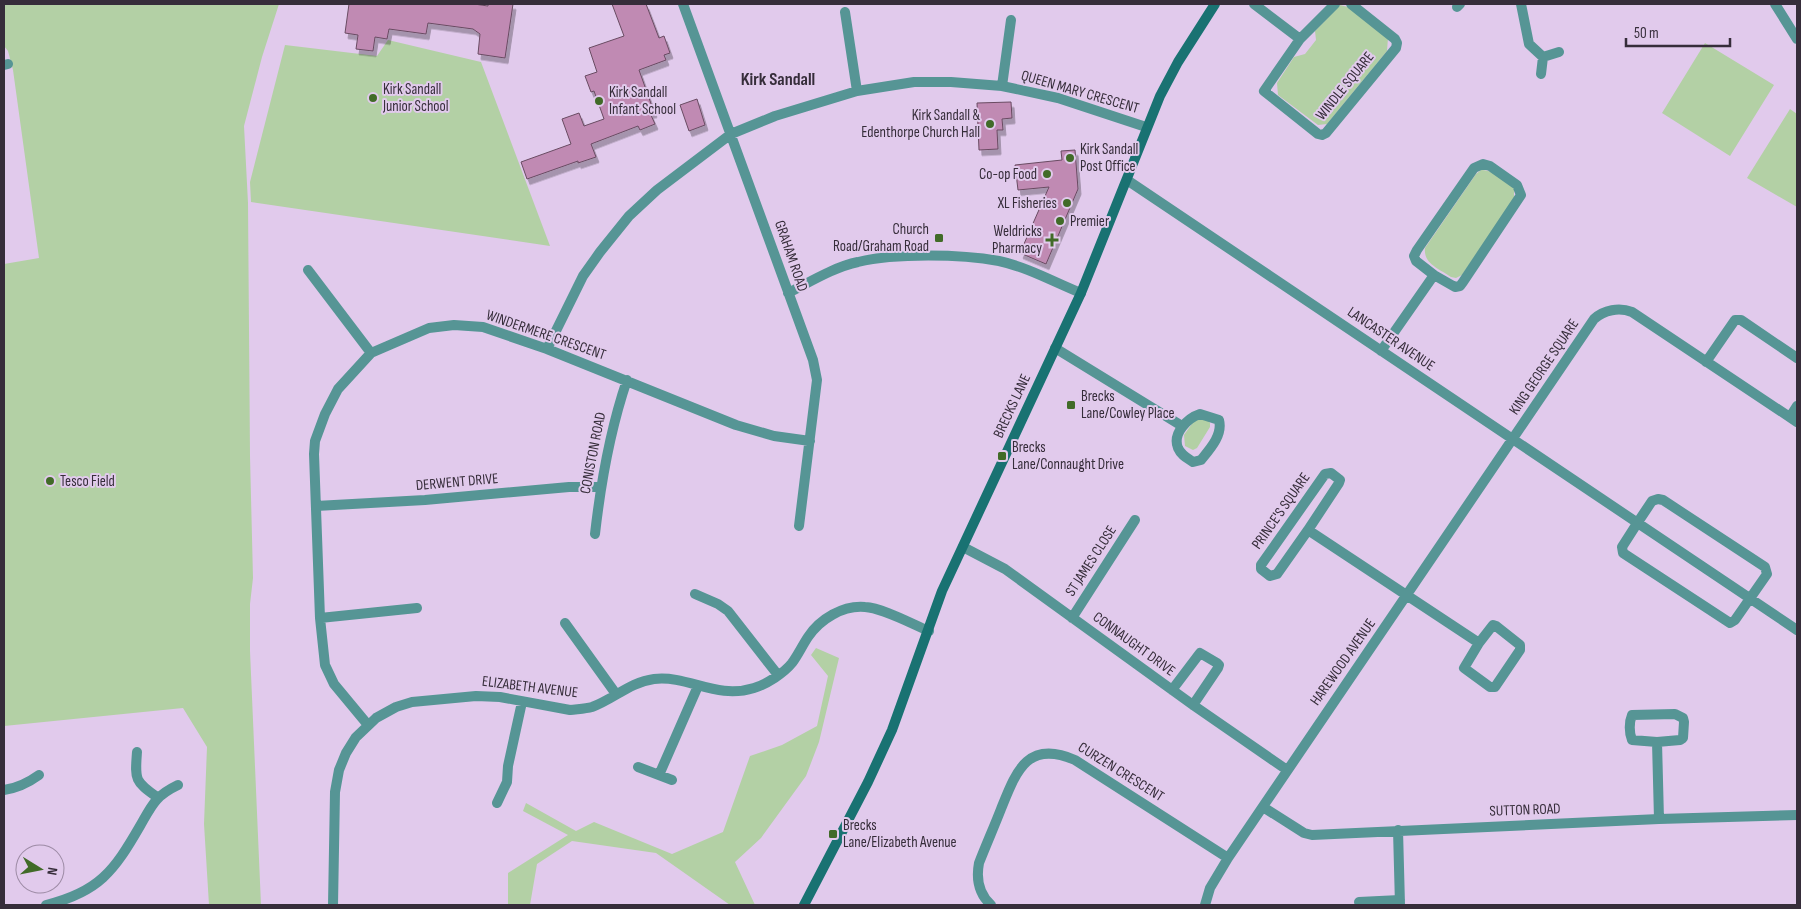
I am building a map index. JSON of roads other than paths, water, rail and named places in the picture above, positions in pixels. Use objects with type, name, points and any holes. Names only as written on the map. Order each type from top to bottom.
[{"type":"street","name":"GRAHAM ROAD","points":[[683,4],[813,360],[817,380],[799,526]]},
{"type":"street","name":"BRECKS LANE","points":[[804,905],[868,782],[892,730],[942,591],[1081,293],[1160,96],[1178,62],[1216,4]]},
{"type":"street","points":[[1254,4],[1300,39]]},
{"type":"street","name":"WINDLE SQUARE","points":[[1335,4],[1300,39],[1264,91],[1322,135],[1326,133],[1396,48],[1397,43],[1395,39],[1351,4]]},
{"type":"street","points":[[1521,4],[1529,44],[1543,57]]},
{"type":"street","points":[[1775,4],[1797,39]]},
{"type":"street","points":[[846,12],[857,91]]},
{"type":"street","points":[[1002,86],[1011,20]]},
{"type":"street","points":[[1543,57],[1559,52]]},
{"type":"street","points":[[1541,74],[1543,57]]},
{"type":"street","name":"QUEEN MARY CRESCENT","points":[[547,349],[583,276],[629,216],[657,190],[732,134],[775,116],[857,91],[914,82],[951,82],[1002,86],[1058,98],[1146,127]]},
{"type":"street","points":[[1484,164],[1490,166],[1517,185],[1521,195],[1519,199],[1464,282],[1460,286],[1455,287],[1434,274],[1416,261],[1414,256],[1474,168],[1484,164]]},
{"type":"street","name":"LANCASTER AVENUE","points":[[1127,180],[1797,630]]},
{"type":"street","points":[[788,293],[857,262],[925,257],[969,258],[1000,262],[1028,271],[1081,293]]},
{"type":"street","points":[[308,270],[370,353]]},
{"type":"street","points":[[1381,351],[1434,274]]},
{"type":"street","name":"KING GEORGE SQUARE","points":[[1513,440],[1594,319],[1600,314],[1622,308],[1632,312],[1793,420],[1797,406]]},
{"type":"street","points":[[1706,362],[1735,320],[1741,320],[1797,358]]},
{"type":"street","name":"WINDERMERE CRESCENT","points":[[368,726],[334,684],[325,665],[320,618],[315,441],[325,414],[338,390],[370,353],[429,328],[454,325],[483,327],[547,349],[736,425],[774,436],[810,441]]},
{"type":"street","points":[[1055,348],[1182,426]]},
{"type":"street","name":"CONISTON ROAD","points":[[595,534],[601,487],[612,429],[627,380]]},
{"type":"street","points":[[1200,414],[1219,420],[1221,427],[1214,443],[1201,460],[1193,462],[1183,455],[1177,447],[1178,436],[1182,426],[1192,416],[1200,414]]},
{"type":"street","name":"HAREWOOD AVENUE","points":[[1205,905],[1210,888],[1228,858],[1513,440]]},
{"type":"street","name":"PRINCE'S SQUARE","points":[[1331,473],[1339,478],[1339,483],[1308,530],[1277,574],[1270,576],[1263,572],[1261,569],[1262,565],[1272,550],[1325,474],[1331,473]]},
{"type":"street","name":"DERWENT DRIVE","points":[[316,506],[425,500],[569,487],[601,487]]},
{"type":"street","points":[[1663,500],[1765,567],[1767,574],[1735,620],[1730,623],[1623,553],[1622,547],[1638,522],[1652,501],[1663,500]]},
{"type":"street","name":"ST JAMES CLOSE","points":[[1072,618],[1135,520]]},
{"type":"street","points":[[1308,530],[1479,643]]},
{"type":"street","name":"CONNAUGHT DRIVE","points":[[963,547],[1005,569],[1193,705],[1287,770]]},
{"type":"street","points":[[695,594],[728,611],[778,675]]},
{"type":"street","name":"ELIZABETH AVENUE","points":[[333,905],[335,792],[339,770],[356,736],[376,718],[396,707],[412,702],[476,696],[500,697],[570,710],[581,709],[593,707],[637,683],[668,679],[722,692],[756,688],[778,675],[791,664],[808,636],[822,622],[839,611],[851,607],[866,607],[929,630]]},
{"type":"street","points":[[320,618],[417,608]]},
{"type":"street","points":[[565,623],[616,694]]},
{"type":"street","points":[[1493,625],[1520,645],[1520,650],[1495,687],[1490,687],[1464,668],[1479,643],[1493,625]]},
{"type":"street","points":[[1172,690],[1200,653],[1217,663],[1219,665],[1218,668],[1193,705]]},
{"type":"street","points":[[658,775],[698,686]]},
{"type":"street","points":[[497,803],[507,782],[508,766],[522,702]]},
{"type":"street","points":[[1675,714],[1683,718],[1683,738],[1680,740],[1657,742],[1632,740],[1630,736],[1630,719],[1632,715],[1675,714]]},
{"type":"street","points":[[1657,742],[1659,819]]},
{"type":"street","points":[[137,752],[136,776],[138,782],[157,797]]},
{"type":"street","name":"CURZEN CRESCENT","points":[[991,905],[982,892],[978,881],[979,864],[1016,773],[1035,756],[1055,753],[1075,760],[1228,858]]},
{"type":"street","points":[[638,767],[672,780]]},
{"type":"street","points":[[4,790],[19,787],[39,775]]},
{"type":"street","points":[[46,905],[72,898],[100,882],[114,868],[124,854],[157,797],[178,784]]},
{"type":"street","name":"SUTTON ROAD","points":[[1263,807],[1304,833],[1312,835],[1659,819],[1797,816]]},
{"type":"street","points":[[1365,903],[1400,903],[1398,830]]},
{"type":"place","name":"Kirk Sandall Junior School","points":[[373,98]]},
{"type":"place","name":"Kirk Sandall Infant School","points":[[599,101]]},
{"type":"place","name":"Kirk Sandall & Edenthorpe Church Hall","points":[[990,124]]},
{"type":"place","name":"Kirk Sandall Post Office","points":[[1070,158]]},
{"type":"place","name":"Co-op Food","points":[[1047,174]]},
{"type":"place","name":"XL Fisheries","points":[[1067,203]]},
{"type":"place","name":"Premier","points":[[1060,221]]},
{"type":"place","name":"Church Road/Graham Road","points":[[939,238]]},
{"type":"place","name":"Weldricks Pharmacy","points":[[1052,240]]},
{"type":"place","name":"Brecks Lane/Cowley Place","points":[[1071,405]]},
{"type":"place","name":"Brecks Lane/Connaught Drive","points":[[1002,456]]},
{"type":"place","name":"Tesco Field","points":[[50,481]]},
{"type":"place","name":"Brecks Lane/Elizabeth Avenue","points":[[833,834]]},
{"type":"district","name":"Kirk Sandall","points":[[778,79]]}]
